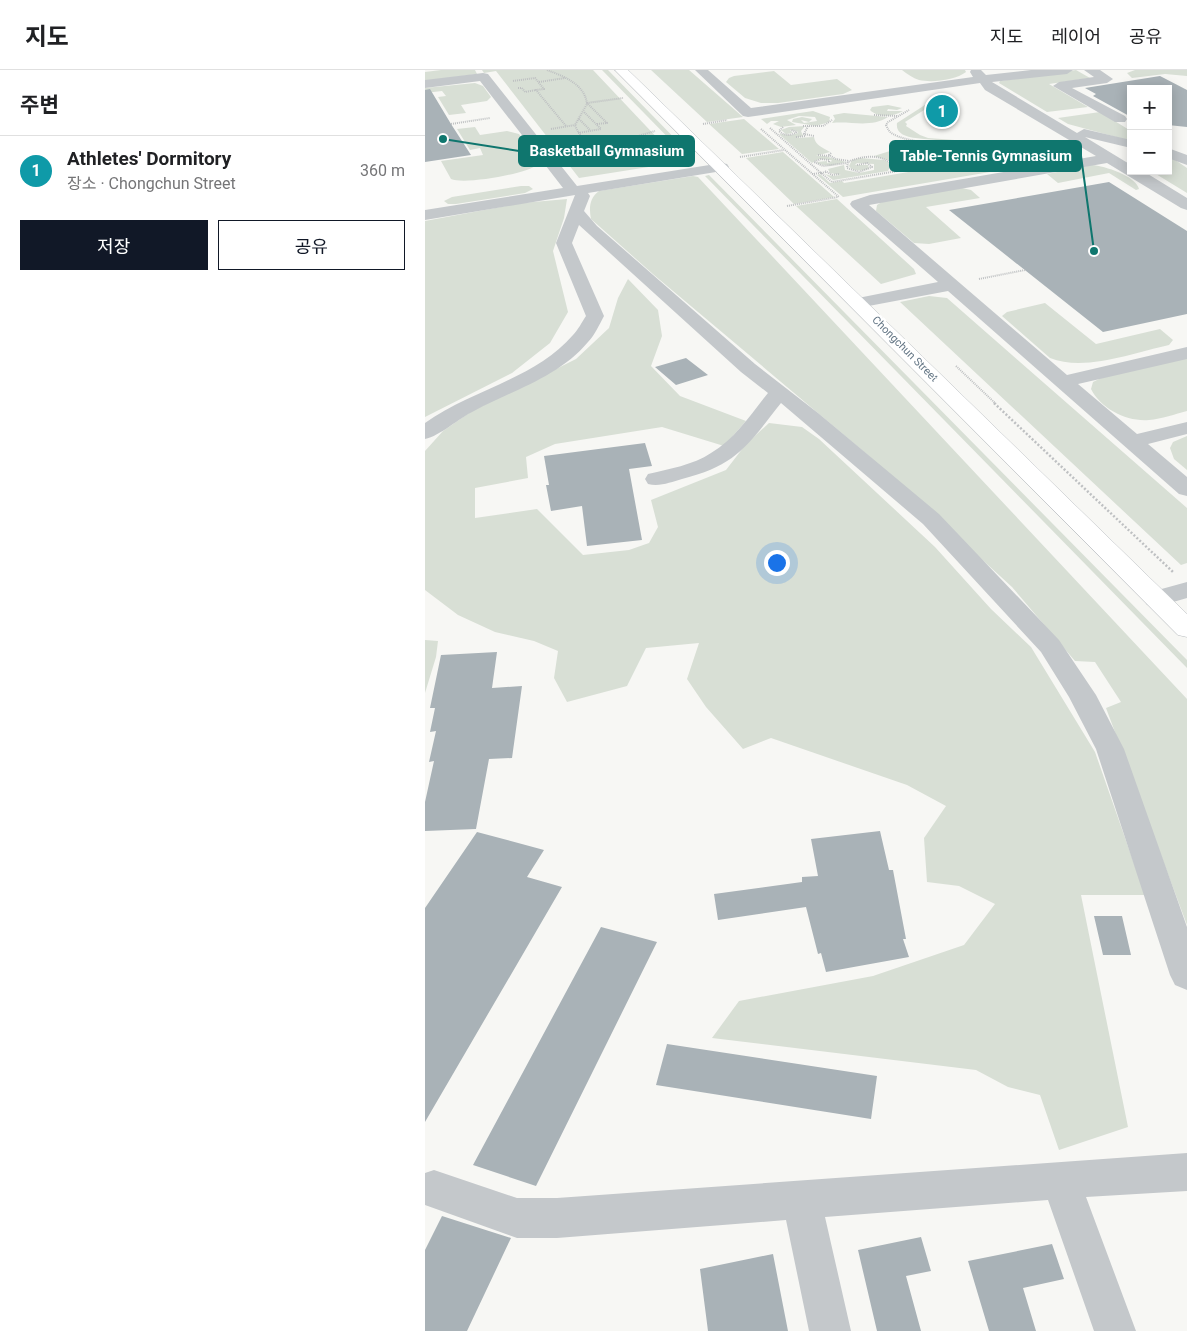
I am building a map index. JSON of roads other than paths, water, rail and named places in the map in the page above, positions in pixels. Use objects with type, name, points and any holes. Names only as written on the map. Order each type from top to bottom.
[{"type":"main road","name":"Chongchun Street","points":[[621,70],[1187,630]]},
{"type":"lane","points":[[701,70],[748,113],[996,70]]},
{"type":"lane","points":[[978,74],[1067,70]]},
{"type":"lane","points":[[1090,70],[1107,79],[1059,86],[1120,119]]},
{"type":"lane","points":[[978,74],[990,87],[1059,126],[1127,169]]},
{"type":"lane","points":[[425,84],[483,77],[561,175],[577,198],[591,229],[748,368],[931,519],[1050,646],[1083,695],[1110,749],[1187,975]]},
{"type":"lane","points":[[1059,126],[1127,143]]},
{"type":"lane","points":[[1172,151],[1187,148]]},
{"type":"lane","points":[[1172,154],[1187,161]]},
{"type":"lane","points":[[1110,158],[870,200],[858,204],[1187,489]]},
{"type":"lane","points":[[425,215],[577,198],[719,165]]},
{"type":"lane","points":[[541,178],[561,175]]},
{"type":"lane","points":[[1138,175],[1187,205]]},
{"type":"lane","points":[[425,434],[438,421],[477,400],[530,376],[564,356],[588,332],[595,316],[564,243],[577,198]]},
{"type":"lane","points":[[858,303],[951,284]]},
{"type":"lane","points":[[1063,382],[1187,353]]},
{"type":"lane","points":[[656,479],[698,467],[719,458],[733,447],[779,392]]},
{"type":"lane","points":[[1132,442],[1187,428]]},
{"type":"lane","points":[[1156,599],[1187,590]]},
{"type":"lane","points":[[434,1189],[517,1218],[557,1218],[1187,1172]]},
{"type":"lane","points":[[1060,1180],[1115,1331]]},
{"type":"lane","points":[[801,1200],[830,1331]]},
{"type":"place","name":"Athletes' Dormitory","points":[[942,111]]},
{"type":"place","name":"Basketball Gymnasium","points":[[443,139]]},
{"type":"place","name":"Table-Tennis Gymnasium","points":[[1094,251]]}]
